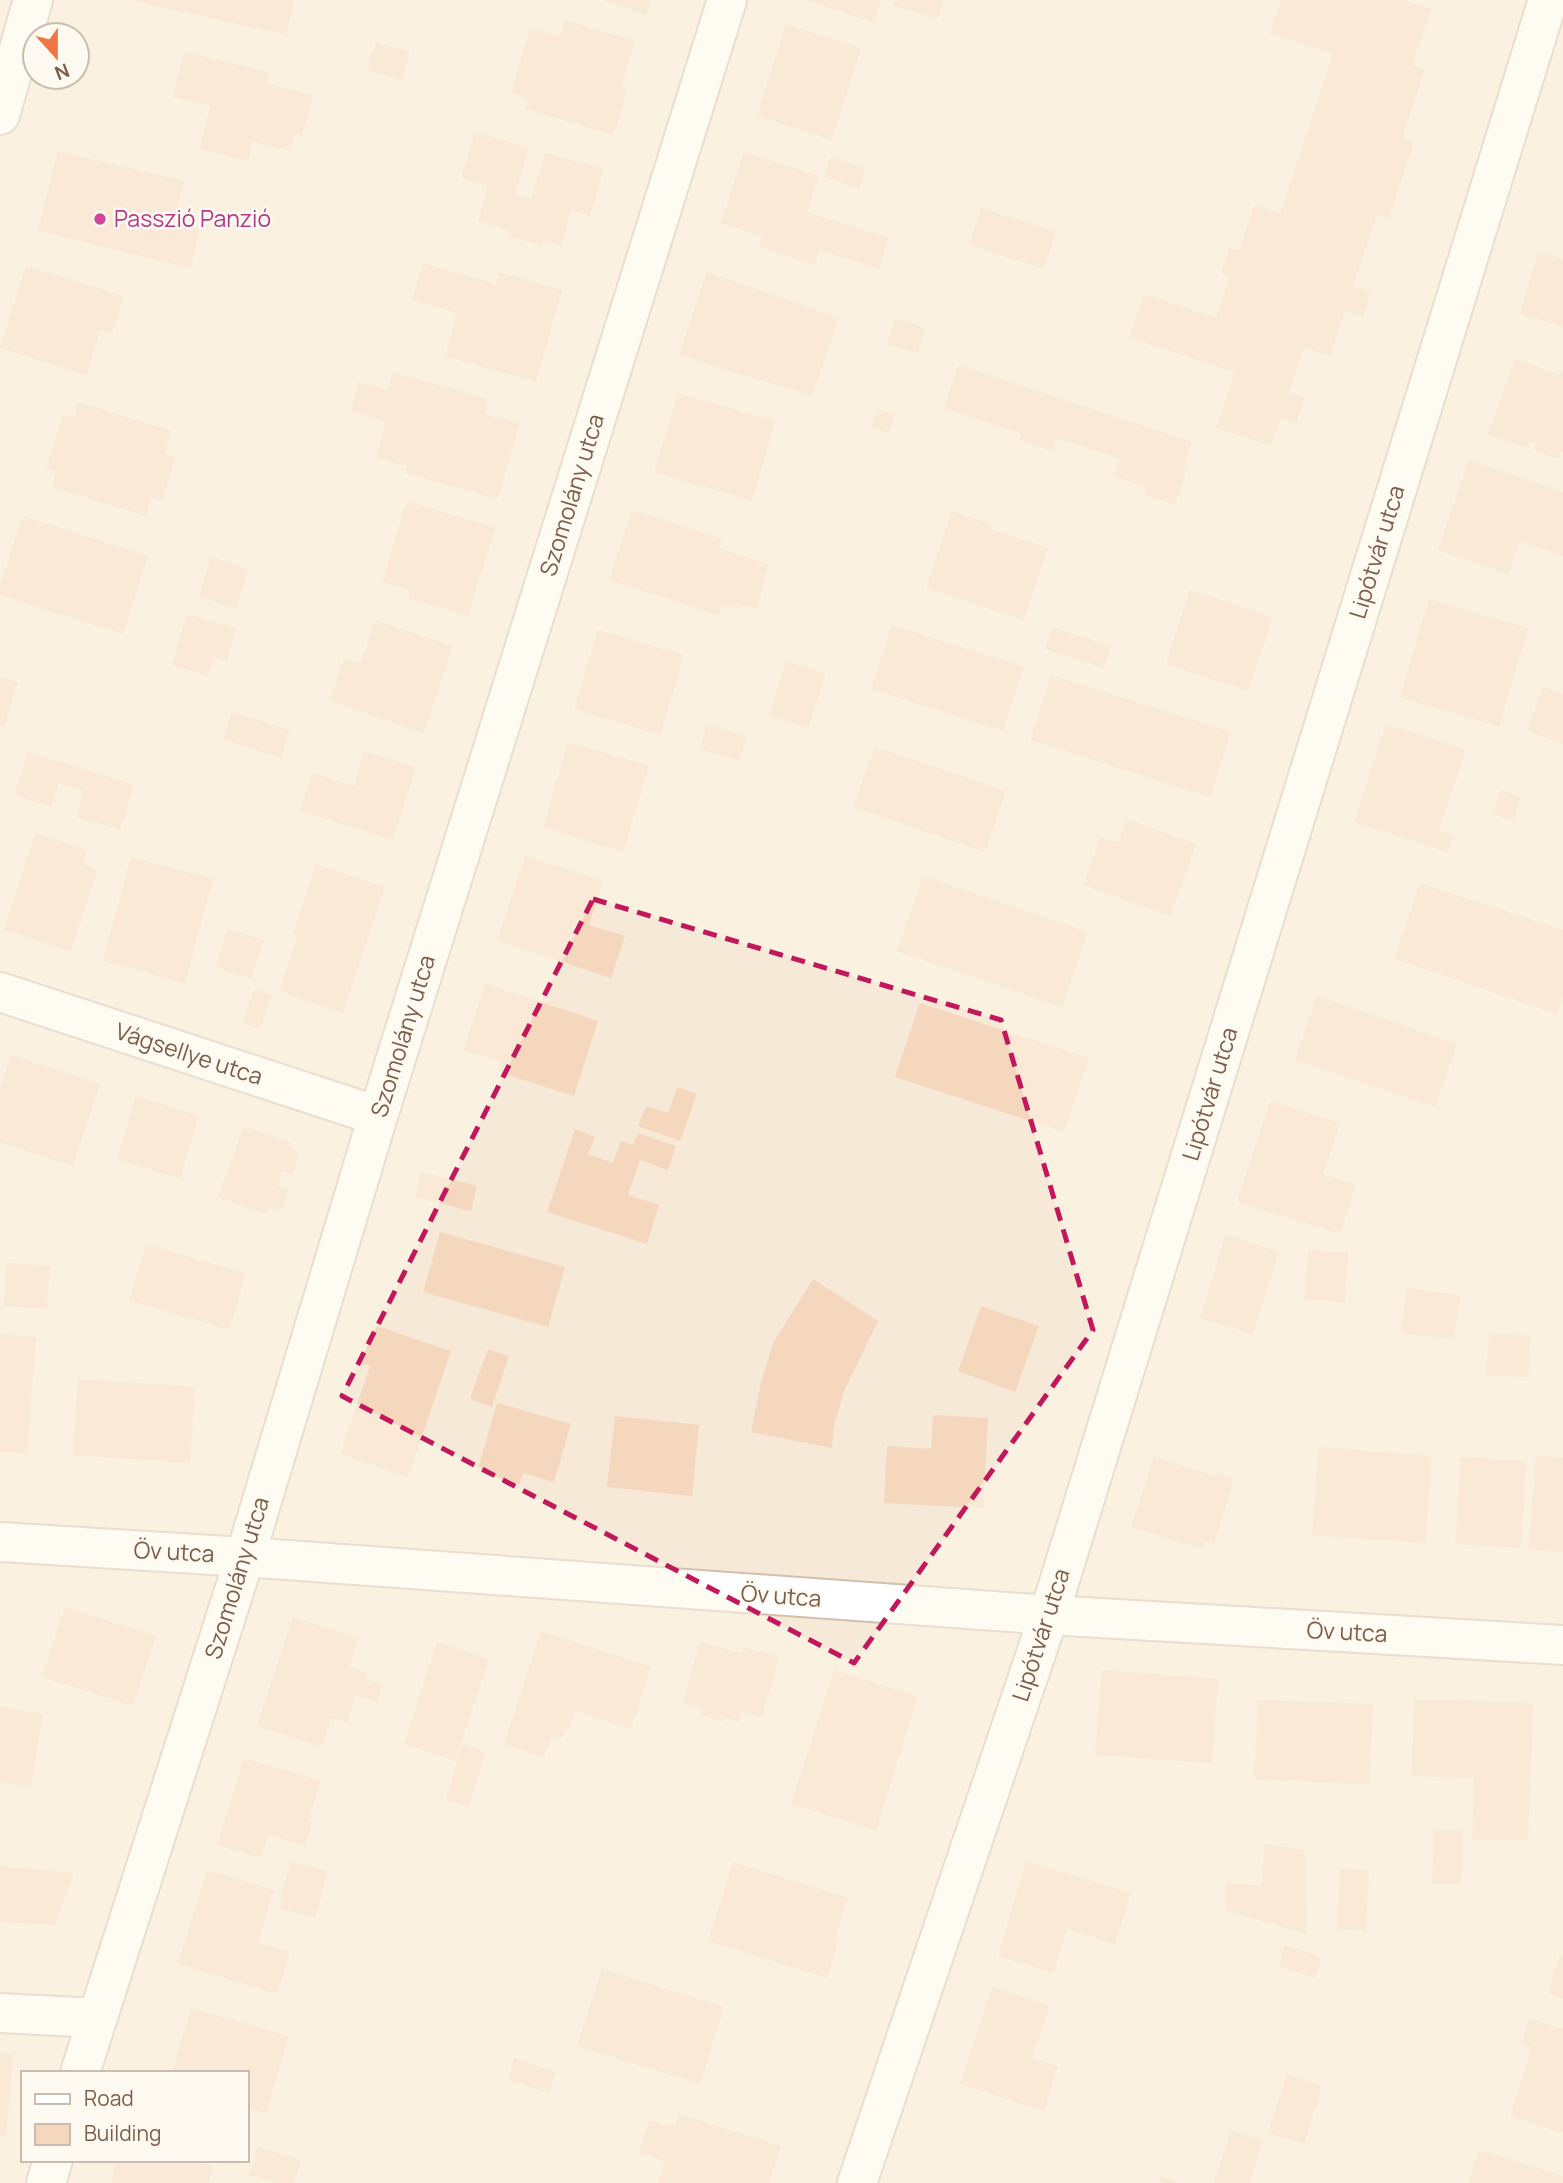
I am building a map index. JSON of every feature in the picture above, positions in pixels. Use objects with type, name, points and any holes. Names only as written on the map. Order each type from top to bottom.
[{"type":"street","points":[[0,115],[33,0]]},
{"type":"street","name":"Szomolány utca","points":[[81,2071],[245,1557],[378,1116],[727,0]]},
{"type":"street","name":"Lipótvár utca","points":[[857,2183],[1049,1615],[1548,0]]},
{"type":"street","name":"Vágsellye utca","points":[[0,992],[378,1116]]},
{"type":"street","name":"Öv utca","points":[[0,1542],[1049,1615],[1563,1645]]},
{"type":"street","points":[[0,2013],[97,2018]]},
{"type":"street","points":[[46,2183],[52,2162]]},
{"type":"highlighted area","points":[[593,899],[1001,1020],[1093,1330],[854,1663],[342,1396]]},
{"type":"shaded area","points":[[0,0],[1563,0],[1563,2183],[0,2183]]},
{"type":"building","points":[[129,0],[294,0],[286,35]]},
{"type":"building","points":[[603,0],[651,0],[647,15]]},
{"type":"building","points":[[807,0],[881,0],[874,23]]},
{"type":"building","points":[[895,0],[944,0],[938,19],[893,5]]},
{"type":"building","points":[[1281,0],[1404,0],[1431,9],[1412,65],[1425,70],[1402,138],[1414,142],[1389,218],[1377,215],[1353,286],[1371,292],[1363,317],[1345,311],[1330,356],[1304,347],[1289,393],[1305,398],[1296,423],[1281,418],[1271,446],[1216,428],[1235,372],[1129,338],[1144,294],[1216,318],[1230,276],[1221,274],[1229,248],[1239,251],[1254,205],[1280,214],[1333,54],[1270,33]]},
{"type":"building","points":[[565,20],[635,41],[621,87],[627,89],[614,135],[526,109],[528,99],[511,93],[530,28],[560,37]]},
{"type":"building","points":[[786,24],[861,48],[832,140],[757,116]]},
{"type":"building","points":[[376,42],[410,52],[402,80],[367,70]]},
{"type":"building","points":[[184,52],[268,72],[266,83],[313,95],[302,135],[295,134],[290,151],[252,141],[248,161],[200,149],[210,106],[173,97]]},
{"type":"building","points":[[475,132],[529,148],[515,194],[531,199],[545,153],[604,169],[590,216],[571,211],[561,245],[543,240],[541,245],[508,237],[510,230],[478,221],[488,186],[461,178]]},
{"type":"building","points":[[58,151],[184,181],[174,223],[200,229],[191,268],[38,231]]},
{"type":"building","points":[[744,152],[819,176],[807,212],[889,238],[879,269],[820,250],[815,265],[759,247],[763,237],[721,223]]},
{"type":"building","points":[[830,157],[865,168],[859,189],[824,177]]},
{"type":"building","points":[[981,208],[1056,232],[1044,269],[969,245]]},
{"type":"building","points":[[1538,252],[1563,259],[1563,327],[1520,314]]},
{"type":"building","points":[[423,263],[496,284],[499,272],[562,290],[536,382],[445,356],[457,313],[412,300]]},
{"type":"building","points":[[26,266],[124,296],[112,334],[100,330],[87,375],[0,348]]},
{"type":"building","points":[[707,272],[839,318],[812,396],[679,355]]},
{"type":"building","points":[[895,318],[926,328],[917,354],[887,344]]},
{"type":"building","points":[[1515,359],[1560,375],[1563,373],[1563,453],[1560,452],[1558,459],[1533,450],[1536,443],[1529,441],[1527,448],[1488,434]]},
{"type":"building","points":[[958,365],[1192,442],[1183,468],[1187,469],[1175,505],[1145,495],[1147,488],[1114,476],[1120,459],[1057,438],[1052,451],[1019,440],[1021,434],[944,408]]},
{"type":"building","points":[[393,372],[488,399],[485,414],[520,424],[498,499],[405,473],[407,466],[376,458],[386,421],[351,411],[359,382],[388,390]]},
{"type":"building","points":[[678,393],[775,421],[752,501],[654,472]]},
{"type":"building","points":[[78,402],[172,431],[165,453],[176,457],[162,501],[151,497],[146,516],[52,487],[56,472],[46,469],[63,414],[74,417]]},
{"type":"building","points":[[878,409],[895,414],[889,433],[872,427]]},
{"type":"building","points":[[1469,460],[1563,492],[1563,556],[1520,541],[1508,574],[1438,550]]},
{"type":"building","points":[[407,501],[495,528],[468,616],[408,598],[411,590],[382,582]]},
{"type":"building","points":[[632,510],[722,539],[719,548],[768,564],[757,608],[739,605],[738,609],[723,604],[719,615],[609,580]]},
{"type":"building","points":[[952,511],[990,524],[988,528],[1048,548],[1024,620],[926,588]]},
{"type":"building","points":[[23,516],[148,556],[123,634],[0,595],[0,586]]},
{"type":"building","points":[[211,557],[249,569],[236,608],[199,597]]},
{"type":"building","points":[[1190,590],[1273,617],[1248,691],[1166,664]]},
{"type":"building","points":[[1429,599],[1528,628],[1499,727],[1400,697]]},
{"type":"building","points":[[187,614],[236,628],[227,661],[214,657],[208,676],[172,665]]},
{"type":"building","points":[[375,620],[453,646],[424,733],[330,701],[344,658],[361,664]]},
{"type":"building","points":[[892,625],[1024,667],[1003,731],[871,689]]},
{"type":"building","points":[[1052,627],[1111,646],[1104,668],[1045,649]]},
{"type":"building","points":[[598,630],[684,655],[660,735],[574,709]]},
{"type":"building","points":[[786,661],[826,673],[808,728],[769,715]]},
{"type":"building","points":[[1051,675],[1231,732],[1210,797],[1030,740]]},
{"type":"building","points":[[0,677],[18,682],[4,727],[0,726]]},
{"type":"building","points":[[1543,687],[1563,694],[1563,744],[1527,731]]},
{"type":"building","points":[[232,712],[290,730],[281,758],[223,739]]},
{"type":"building","points":[[707,724],[747,737],[739,761],[700,749]]},
{"type":"building","points":[[1386,724],[1466,750],[1439,830],[1454,835],[1448,852],[1354,822]]},
{"type":"building","points":[[568,742],[649,766],[623,852],[543,827]]},
{"type":"building","points":[[875,747],[1006,791],[985,852],[853,807]]},
{"type":"building","points":[[28,752],[134,785],[120,830],[76,817],[84,791],[59,783],[51,807],[14,795]]},
{"type":"building","points":[[364,752],[416,767],[393,840],[300,811],[312,773],[354,786]]},
{"type":"building","points":[[1501,790],[1521,798],[1513,821],[1492,813]]},
{"type":"building","points":[[1127,819],[1196,844],[1170,916],[1083,885],[1101,837],[1118,843]]},
{"type":"building","points":[[35,833],[87,850],[82,864],[98,869],[71,951],[4,930]]},
{"type":"building","points":[[525,856],[603,881],[589,925],[625,936],[611,978],[497,941]]},
{"type":"building","points":[[131,857],[213,879],[185,983],[103,961]]},
{"type":"building","points":[[316,864],[385,887],[343,1013],[279,991],[298,934],[293,933]]},
{"type":"building","points":[[923,876],[1088,932],[1062,1007],[897,951]]},
{"type":"building","points":[[1420,883],[1563,930],[1563,996],[1557,1014],[1394,959]]},
{"type":"building","points":[[228,929],[264,940],[251,979],[215,967]]},
{"type":"building","points":[[486,984],[598,1021],[574,1096],[499,1072],[502,1062],[463,1050]]},
{"type":"building","points":[[254,989],[272,995],[260,1029],[242,1023]]},
{"type":"building","points":[[1317,996],[1457,1044],[1435,1107],[1295,1060]]},
{"type":"building","points":[[920,1003],[1089,1058],[1064,1132],[895,1077]]},
{"type":"building","points":[[11,1055],[100,1084],[73,1166],[0,1142],[0,1091]]},
{"type":"building","points":[[677,1087],[697,1094],[680,1141],[638,1126],[646,1106],[668,1113]]},
{"type":"building","points":[[136,1096],[199,1116],[180,1179],[117,1159]]},
{"type":"building","points":[[1270,1101],[1340,1123],[1323,1174],[1356,1185],[1340,1234],[1237,1202]]},
{"type":"building","points":[[244,1126],[293,1144],[291,1149],[300,1152],[292,1174],[283,1171],[277,1185],[289,1189],[281,1211],[269,1207],[266,1214],[218,1197]]},
{"type":"building","points":[[575,1129],[595,1137],[588,1154],[613,1163],[621,1141],[633,1145],[638,1133],[676,1146],[668,1170],[640,1160],[628,1195],[659,1205],[647,1244],[547,1212]]},
{"type":"building","points":[[421,1172],[477,1186],[471,1211],[415,1197]]},
{"type":"building","points":[[440,1232],[565,1267],[548,1327],[423,1292]]},
{"type":"building","points":[[1226,1234],[1279,1252],[1253,1334],[1200,1318]]},
{"type":"building","points":[[146,1244],[246,1274],[229,1330],[129,1300]]},
{"type":"building","points":[[1308,1250],[1348,1252],[1345,1302],[1305,1300]]},
{"type":"building","points":[[7,1263],[50,1266],[47,1309],[4,1306]]},
{"type":"building","points":[[813,1279],[878,1321],[844,1391],[834,1425],[832,1448],[751,1432],[773,1343]]},
{"type":"building","points":[[1407,1288],[1460,1295],[1454,1339],[1401,1333]]},
{"type":"building","points":[[981,1306],[1039,1326],[1015,1392],[958,1371]]},
{"type":"building","points":[[374,1325],[451,1351],[408,1477],[340,1454],[370,1366],[361,1363]]},
{"type":"building","points":[[1489,1333],[1531,1336],[1528,1377],[1486,1375]]},
{"type":"building","points":[[0,1334],[36,1337],[27,1454],[0,1452]]},
{"type":"building","points":[[488,1349],[509,1356],[492,1407],[470,1399]]},
{"type":"building","points":[[78,1379],[195,1387],[190,1463],[73,1455]]},
{"type":"building","points":[[497,1403],[571,1424],[554,1482],[523,1473],[520,1484],[477,1472]]},
{"type":"building","points":[[933,1415],[988,1418],[983,1508],[884,1503],[887,1446],[931,1449]]},
{"type":"building","points":[[615,1416],[699,1425],[692,1496],[607,1487]]},
{"type":"building","points":[[1319,1447],[1432,1456],[1425,1543],[1312,1535]]},
{"type":"building","points":[[1536,1456],[1563,1458],[1563,1552],[1529,1549]]},
{"type":"building","points":[[1154,1457],[1215,1476],[1216,1473],[1234,1479],[1214,1543],[1204,1541],[1202,1549],[1131,1527]]},
{"type":"building","points":[[1461,1457],[1526,1461],[1521,1548],[1455,1544]]},
{"type":"building","points":[[65,1607],[156,1636],[133,1706],[42,1677]]},
{"type":"building","points":[[293,1617],[359,1638],[349,1667],[368,1673],[366,1679],[383,1685],[377,1702],[356,1695],[347,1723],[331,1718],[321,1747],[257,1726]]},
{"type":"building","points":[[541,1631],[651,1667],[631,1729],[575,1711],[569,1730],[565,1728],[562,1739],[551,1736],[544,1758],[504,1744]]},
{"type":"building","points":[[437,1642],[489,1659],[455,1761],[404,1744]]},
{"type":"building","points":[[700,1642],[741,1653],[743,1647],[779,1657],[762,1717],[742,1712],[739,1722],[723,1717],[722,1722],[701,1715],[703,1708],[683,1703]]},
{"type":"building","points":[[834,1670],[918,1696],[876,1830],[791,1804]]},
{"type":"building","points":[[1102,1670],[1218,1679],[1212,1763],[1095,1755]]},
{"type":"building","points":[[1414,1699],[1533,1703],[1528,1840],[1472,1839],[1474,1778],[1412,1776]]},
{"type":"building","points":[[1258,1700],[1373,1704],[1369,1784],[1254,1779]]},
{"type":"building","points":[[0,1707],[43,1714],[31,1787],[0,1782]]},
{"type":"building","points":[[462,1744],[486,1752],[469,1807],[446,1800]]},
{"type":"building","points":[[244,1758],[321,1781],[308,1821],[312,1822],[305,1846],[268,1835],[261,1858],[217,1845]]},
{"type":"building","points":[[1434,1829],[1463,1831],[1461,1884],[1432,1884]]},
{"type":"building","points":[[1265,1844],[1305,1850],[1306,1934],[1226,1910],[1226,1882],[1261,1886]]},
{"type":"building","points":[[291,1861],[328,1871],[315,1918],[278,1908]]},
{"type":"building","points":[[1026,1861],[1131,1893],[1115,1944],[1067,1929],[1054,1973],[998,1956]]},
{"type":"building","points":[[733,1862],[848,1898],[835,1939],[839,1940],[827,1978],[708,1941]]},
{"type":"building","points":[[0,1866],[74,1873],[55,1925],[0,1922]]},
{"type":"building","points":[[1340,1869],[1369,1870],[1366,1930],[1337,1929]]},
{"type":"building","points":[[207,1870],[274,1890],[258,1943],[290,1952],[277,1994],[178,1964]]},
{"type":"building","points":[[1285,1945],[1322,1957],[1315,1978],[1279,1967]]},
{"type":"building","points":[[1560,1954],[1563,1955],[1563,1998],[1548,1993]]},
{"type":"building","points":[[602,1969],[724,2007],[700,2084],[577,2046]]},
{"type":"building","points":[[992,1987],[1050,2006],[1032,2058],[1058,2066],[1044,2111],[960,2084]]},
{"type":"building","points":[[191,2008],[289,2036],[266,2113],[248,2108],[248,2071],[173,2071]]},
{"type":"building","points":[[1529,2018],[1563,2029],[1563,2133],[1510,2116],[1532,2047],[1521,2044]]},
{"type":"building","points":[[0,2053],[13,2054],[6,2137],[0,2137]]},
{"type":"building","points":[[514,2058],[556,2072],[549,2093],[508,2080]]},
{"type":"building","points":[[1287,2074],[1322,2086],[1304,2144],[1268,2133]]},
{"type":"building","points":[[679,2114],[781,2146],[769,2183],[658,2183],[665,2161],[639,2153],[649,2120],[675,2127]]},
{"type":"building","points":[[1231,2131],[1263,2141],[1250,2183],[1214,2183]]},
{"type":"building","points":[[258,2147],[301,2160],[294,2183],[276,2183],[249,2175]]},
{"type":"building","points":[[1479,2150],[1563,2176],[1563,2183],[1468,2183]]},
{"type":"building","points":[[116,2162],[200,2162],[213,2166],[208,2183],[111,2183]]},
{"type":"building","points":[[1160,2177],[1177,2182],[1177,2183],[1159,2183]]},
{"type":"place","name":"Passzió Panzió","points":[[100,219]]}]
